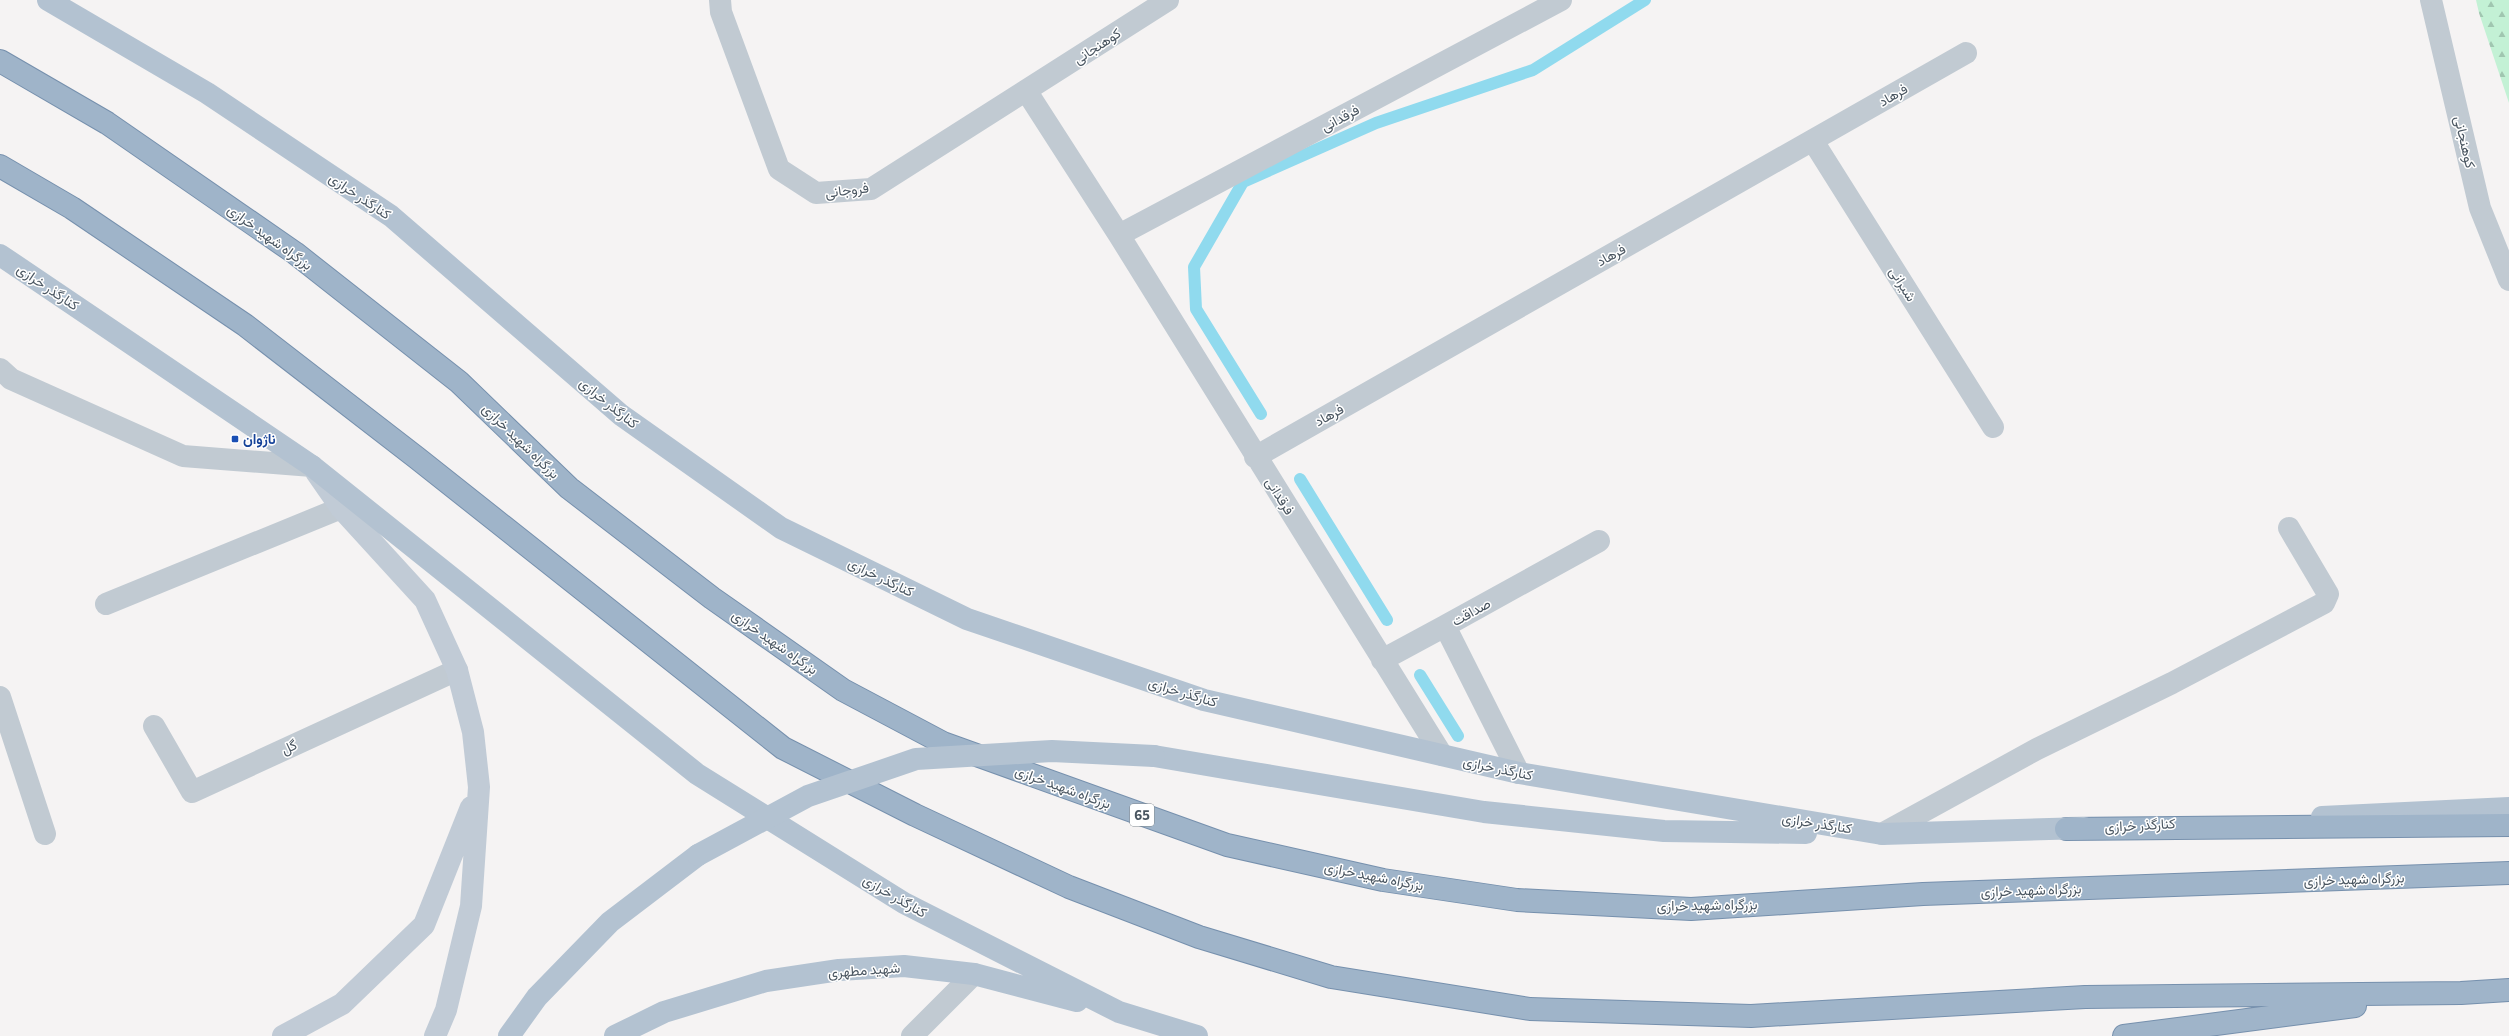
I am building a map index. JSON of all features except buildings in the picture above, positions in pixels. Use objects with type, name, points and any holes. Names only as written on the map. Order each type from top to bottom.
[{"type":"highway","name":"بزرگراه شهید خرازی","points":[[0,62],[107,123],[295,253],[459,382],[569,488],[712,598],[844,690],[943,743],[1227,845],[1383,880],[1517,900],[1691,909],[1923,894],[2509,873]]},
{"type":"highway","points":[[0,166],[72,208],[245,325],[417,458],[783,748],[915,815],[1069,887],[1199,937],[1331,977],[1530,1009],[1751,1016],[2085,997],[2461,993],[2509,990]]},
{"type":"highway","points":[[2066,829],[2509,825]]},
{"type":"highway","points":[[2124,1036],[2461,993]]},
{"type":"main road","name":"کنارگذر خرازی","points":[[48,0],[207,93],[391,216],[621,415],[781,528],[967,619],[1204,700],[1519,773],[1882,834],[2066,829],[2509,808]]},
{"type":"main road","name":"کنارگذر خرازی","points":[[0,255],[312,466],[696,774],[904,903],[1119,1012],[1197,1036]]},
{"type":"main road","points":[[312,466],[341,508],[425,600],[457,670],[473,732],[478,787],[470,906],[446,1010],[435,1036]]},
{"type":"main road","points":[[509,1036],[537,997],[610,922],[698,855],[808,796],[916,759],[1052,751],[1154,756],[1500,814],[1664,831],[1882,834]]},
{"type":"main road","points":[[283,1036],[342,1004],[424,925],[478,787]]},
{"type":"main road","name":"شهید مطهری","points":[[615,1036],[664,1012],[766,981],[839,970],[904,966],[974,974],[1119,1012]]},
{"type":"street","name":"فروجانی","points":[[720,0],[721,12],[779,169],[816,193],[871,189],[1027,92]]},
{"type":"street","name":"کوهنجانی","points":[[1027,92],[1168,0]]},
{"type":"street","name":"فرقدانی","points":[[1119,235],[1561,0]]},
{"type":"street","name":"کوهنجانی","points":[[2431,0],[2480,208],[2509,280]]},
{"type":"street","name":"فرهاد","points":[[1255,456],[1813,141],[1966,52]]},
{"type":"street","name":"فرقدانی","points":[[1027,92],[1119,235],[1442,755]]},
{"type":"street","name":"شیرانی","points":[[1813,141],[1993,427]]},
{"type":"street","points":[[4,380],[183,456],[312,466]]},
{"type":"street","points":[[106,604],[341,508]]},
{"type":"street","points":[[1882,834],[2037,749],[2172,683],[2324,603],[2328,594],[2289,528]]},
{"type":"street","name":"صداقت","points":[[1519,773],[1445,626],[1599,541]]},
{"type":"street","points":[[1382,660],[1445,626]]},
{"type":"street","name":"گل","points":[[154,726],[192,792],[457,670]]},
{"type":"street","points":[[0,697],[45,834]]},
{"type":"street","points":[[912,1036],[974,974]]},
{"type":"green space","points":[[2476,0],[2509,0],[2509,103],[2479,13]]},
{"type":"waterway","points":[[1261,414],[1196,309],[1194,267],[1243,182],[1376,123],[1533,70],[1645,0]]},
{"type":"waterway","points":[[1300,479],[1387,620]]},
{"type":"waterway","points":[[1420,675],[1458,736]]},
{"type":"place","name":"ناژوان","points":[[235,439]]}]
